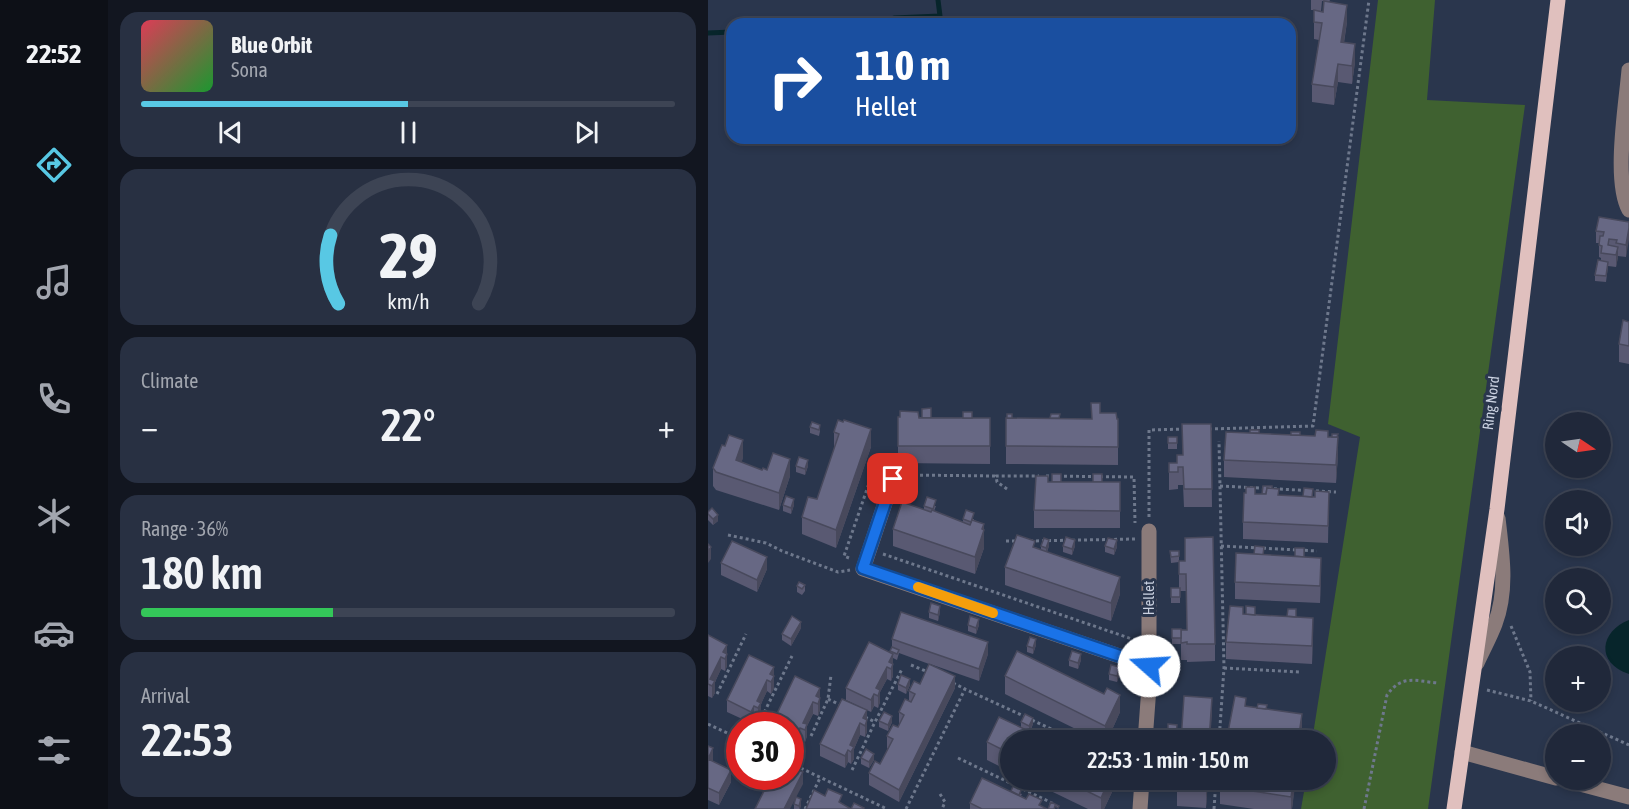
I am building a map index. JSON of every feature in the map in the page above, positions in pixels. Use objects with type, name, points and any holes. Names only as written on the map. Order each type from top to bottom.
[{"type":"main road","name":"Ring Nord","points":[[1454,809],[1497,509],[1558,0]]},
{"type":"street","points":[[1629,70],[1621,177],[1623,196],[1629,210]]},
{"type":"street","points":[[893,479],[866,561],[1149,666]]},
{"type":"street","points":[[1473,671],[1496,623],[1501,603],[1504,575],[1497,509]]},
{"type":"street","name":"Hellet","points":[[1144,536],[1149,641],[1146,730]]},
{"type":"street","points":[[1462,752],[1545,774]]},
{"type":"street","points":[[1140,809],[1141,790]]},
{"type":"street","points":[[1601,790],[1629,798]]},
{"type":"path","points":[[1208,429],[1313,426],[1369,0]]},
{"type":"path","points":[[1144,536],[1149,430],[1196,429]]},
{"type":"path","points":[[1219,441],[1224,668],[1220,730]]},
{"type":"path","points":[[1144,536],[1134,477],[910,475],[893,479],[885,471],[875,466],[844,556],[1137,641],[1149,641]]},
{"type":"path","points":[[996,476],[997,482],[1007,489]]},
{"type":"path","points":[[1220,486],[1336,492]]},
{"type":"path","points":[[728,535],[766,543],[838,572],[866,561]]},
{"type":"path","points":[[1029,541],[1144,536]]},
{"type":"path","points":[[1006,541],[1018,541]]},
{"type":"path","points":[[1221,546],[1317,551]]},
{"type":"path","points":[[1501,603],[1530,672],[1531,702]]},
{"type":"path","points":[[717,694],[746,634]]},
{"type":"path","points":[[764,712],[792,656]]},
{"type":"path","points":[[911,665],[933,674]]},
{"type":"path","points":[[1224,668],[1299,672]]},
{"type":"path","points":[[852,770],[902,669]]},
{"type":"path","points":[[811,736],[828,699],[831,675]]},
{"type":"path","points":[[944,679],[1053,730]]},
{"type":"path","points":[[1364,809],[1387,695],[1395,683],[1408,680],[1438,683]]},
{"type":"path","points":[[906,809],[965,689]]},
{"type":"path","points":[[1487,690],[1531,702],[1629,745]]},
{"type":"path","points":[[828,699],[847,708]]},
{"type":"path","points":[[856,713],[875,722]]},
{"type":"path","points":[[708,724],[726,732]]},
{"type":"path","points":[[958,758],[1054,804]]},
{"type":"path","points":[[804,770],[886,809]]},
{"type":"path","points":[[805,809],[820,777]]},
{"type":"path","points":[[1214,809],[1215,790]]},
{"type":"path","points":[[940,794],[945,802],[942,809]]},
{"type":"green space","points":[[1378,0],[1435,0],[1427,100],[1525,105],[1428,809],[1301,809],[1304,790],[1336,790],[1336,730],[1314,730],[1360,437],[1328,424]]},
{"type":"shaded area","points":[[1629,620],[1629,674],[1618,669],[1611,662],[1611,646],[1605,646],[1607,639],[1619,625]]},
{"type":"building","points":[[1324,1],[1347,5],[1341,42],[1355,44],[1352,66],[1338,64],[1334,87],[1312,84],[1322,23],[1314,22],[1314,10],[1323,12]]},
{"type":"building","points":[[1599,217],[1629,222],[1626,245],[1609,239],[1608,245],[1618,247],[1616,255],[1601,253],[1600,236],[1603,236],[1604,232],[1596,231]]},
{"type":"building","points":[[1598,260],[1608,262],[1606,276],[1595,275]]},
{"type":"building","points":[[1623,320],[1629,322],[1629,346],[1619,344]]},
{"type":"building","points":[[1091,403],[1100,403],[1100,413],[1116,413],[1118,447],[1006,446],[1006,418],[1092,419]]},
{"type":"building","points":[[931,408],[931,418],[922,418],[922,409]]},
{"type":"building","points":[[900,411],[918,412],[919,418],[990,418],[990,446],[898,446]]},
{"type":"building","points":[[963,412],[972,412],[972,418],[963,418]]},
{"type":"building","points":[[1051,414],[1060,414],[1059,418],[1050,418]]},
{"type":"building","points":[[838,420],[871,429],[836,530],[802,517],[808,497],[817,499],[839,434],[834,432]]},
{"type":"building","points":[[812,422],[820,425],[819,430],[810,427]]},
{"type":"building","points":[[1182,424],[1211,424],[1212,489],[1184,489],[1183,467],[1178,467],[1178,472],[1169,472],[1169,463],[1177,463],[1177,455],[1183,455]]},
{"type":"building","points":[[1250,430],[1259,430],[1259,433],[1250,433]]},
{"type":"building","points":[[1316,430],[1328,431],[1328,437],[1338,437],[1336,465],[1224,460],[1226,432],[1315,436]]},
{"type":"building","points":[[1291,432],[1300,432],[1300,435],[1291,435]]},
{"type":"building","points":[[729,435],[743,440],[736,460],[767,470],[773,453],[790,459],[779,493],[716,472],[713,468],[722,445],[725,446]]},
{"type":"building","points":[[1168,437],[1177,437],[1177,443],[1168,443]]},
{"type":"building","points":[[799,457],[808,460],[805,469],[796,466]]},
{"type":"building","points":[[1052,474],[1061,474],[1061,482],[1052,482]]},
{"type":"building","points":[[1093,474],[1102,474],[1102,482],[1093,482]]},
{"type":"building","points":[[1036,476],[1048,476],[1048,482],[1120,482],[1120,511],[1034,510]]},
{"type":"building","points":[[1263,486],[1272,486],[1272,489],[1267,488],[1266,494],[1262,494]]},
{"type":"building","points":[[1246,487],[1255,487],[1255,494],[1266,494],[1267,488],[1279,489],[1278,495],[1315,497],[1315,491],[1329,492],[1328,526],[1243,522]]},
{"type":"building","points":[[1304,488],[1313,489],[1312,497],[1303,496]]},
{"type":"building","points":[[786,496],[794,499],[791,508],[783,505]]},
{"type":"building","points":[[927,497],[936,500],[933,509],[924,506]]},
{"type":"building","points":[[902,502],[931,512],[932,510],[970,525],[972,520],[984,524],[975,557],[893,529]]},
{"type":"building","points":[[712,508],[718,515],[713,519],[708,514]]},
{"type":"building","points":[[966,510],[974,513],[971,522],[963,519]]},
{"type":"building","points":[[1017,535],[1035,541],[1033,547],[1120,577],[1111,603],[1005,567]]},
{"type":"building","points":[[1066,537],[1075,540],[1072,549],[1063,546]]},
{"type":"building","points":[[1213,537],[1215,644],[1181,643],[1181,630],[1187,630],[1186,574],[1179,574],[1179,561],[1185,561],[1185,538]]},
{"type":"building","points":[[1044,538],[1049,540],[1046,548],[1041,546]]},
{"type":"building","points":[[1108,538],[1117,540],[1114,549],[1105,546]]},
{"type":"building","points":[[732,541],[767,557],[757,580],[721,563]]},
{"type":"building","points":[[1255,546],[1264,547],[1263,555],[1254,554]]},
{"type":"building","points":[[1295,548],[1304,548],[1304,557],[1295,556]]},
{"type":"building","points":[[1170,551],[1179,551],[1179,556],[1171,557]]},
{"type":"building","points":[[1236,553],[1321,558],[1320,586],[1235,582]]},
{"type":"building","points":[[799,582],[805,585],[802,589],[797,586]]},
{"type":"building","points":[[1171,588],[1180,588],[1180,597],[1171,597]]},
{"type":"building","points":[[931,603],[940,606],[938,615],[929,612]]},
{"type":"building","points":[[1230,606],[1243,607],[1243,614],[1313,618],[1312,646],[1226,642]]},
{"type":"building","points":[[1246,606],[1255,607],[1255,615],[1246,614]]},
{"type":"building","points":[[1288,609],[1296,609],[1296,617],[1287,616]]},
{"type":"building","points":[[901,612],[988,642],[979,669],[892,639]]},
{"type":"building","points":[[792,616],[801,622],[791,639],[782,634]]},
{"type":"building","points":[[970,616],[979,619],[976,628],[968,625]]},
{"type":"building","points":[[1172,629],[1181,629],[1181,638],[1172,638]]},
{"type":"building","points":[[708,635],[727,645],[723,652],[727,654],[725,659],[721,657],[710,679],[715,681],[712,686],[708,684]]},
{"type":"building","points":[[1030,637],[1036,639],[1033,648],[1027,646]]},
{"type":"building","points":[[869,642],[893,654],[889,662],[893,664],[891,669],[887,667],[876,688],[880,690],[878,696],[874,694],[871,700],[846,688]]},
{"type":"building","points":[[892,647],[899,650],[897,654],[890,651]]},
{"type":"building","points":[[1017,651],[1104,694],[1107,688],[1120,695],[1105,726],[1005,676]]},
{"type":"building","points":[[1072,651],[1081,654],[1078,663],[1069,660]]},
{"type":"building","points":[[749,655],[774,667],[770,674],[774,676],[771,682],[767,680],[757,701],[761,703],[758,708],[754,706],[751,712],[727,700]]},
{"type":"building","points":[[929,664],[955,676],[899,790],[869,773],[875,761],[880,764],[893,739],[887,736],[893,725],[898,727],[904,715],[899,712],[905,699],[911,702],[915,694],[909,691],[914,681],[920,684]]},
{"type":"building","points":[[1111,665],[1120,667],[1117,676],[1109,674]]},
{"type":"building","points":[[901,675],[910,679],[906,688],[898,684]]},
{"type":"building","points":[[795,676],[820,688],[816,696],[820,698],[818,704],[813,702],[804,721],[804,712],[778,712]]},
{"type":"building","points":[[1184,696],[1212,698],[1210,730],[1182,730]]},
{"type":"building","points":[[1235,696],[1246,698],[1245,706],[1302,714],[1300,730],[1228,730]]},
{"type":"building","points":[[842,699],[867,710],[863,718],[867,720],[865,726],[860,723],[850,745],[854,747],[851,752],[848,750],[845,756],[820,744]]},
{"type":"building","points":[[1258,704],[1267,705],[1266,709],[1257,708]]},
{"type":"building","points":[[884,712],[892,716],[888,725],[879,721]]},
{"type":"building","points":[[1025,714],[1033,718],[1029,726],[1021,722]]},
{"type":"building","points":[[999,717],[1026,730],[1000,730],[1000,748],[987,742]]},
{"type":"building","points":[[1168,724],[1177,725],[1176,730],[1168,730]]},
{"type":"building","points":[[708,746],[713,748],[708,759]]},
{"type":"building","points":[[866,749],[874,754],[869,762],[861,758]]},
{"type":"building","points":[[708,759],[726,768],[726,780],[719,793],[708,788]]},
{"type":"building","points":[[982,778],[1000,787],[1000,790],[1007,790],[1026,799],[1029,794],[1042,800],[1039,805],[1047,809],[982,809],[970,803]]},
{"type":"building","points":[[828,789],[842,795],[839,802],[851,809],[806,809],[814,790],[825,796]]},
{"type":"building","points":[[764,790],[794,790],[784,809],[755,809]]},
{"type":"building","points":[[1011,790],[1021,790],[1019,795]]},
{"type":"building","points":[[1085,790],[1105,790],[1101,798]]},
{"type":"building","points":[[1246,790],[1292,790],[1291,797]]},
{"type":"building","points":[[796,797],[801,799],[799,806],[794,804]]},
{"type":"building","points":[[1051,802],[1059,806],[1058,808],[1055,806],[1054,809],[1048,809]]},
{"type":"building","points":[[854,803],[864,808],[863,809],[851,809]]},
{"type":"waterway","points":[[894,18],[940,16],[938,0]]},
{"type":"waterway","points":[[708,33],[726,32]]},
{"type":"slow traffic","points":[[918,587],[993,613]]},
{"type":"route","points":[[893,479],[863,568],[1149,666]]}]
